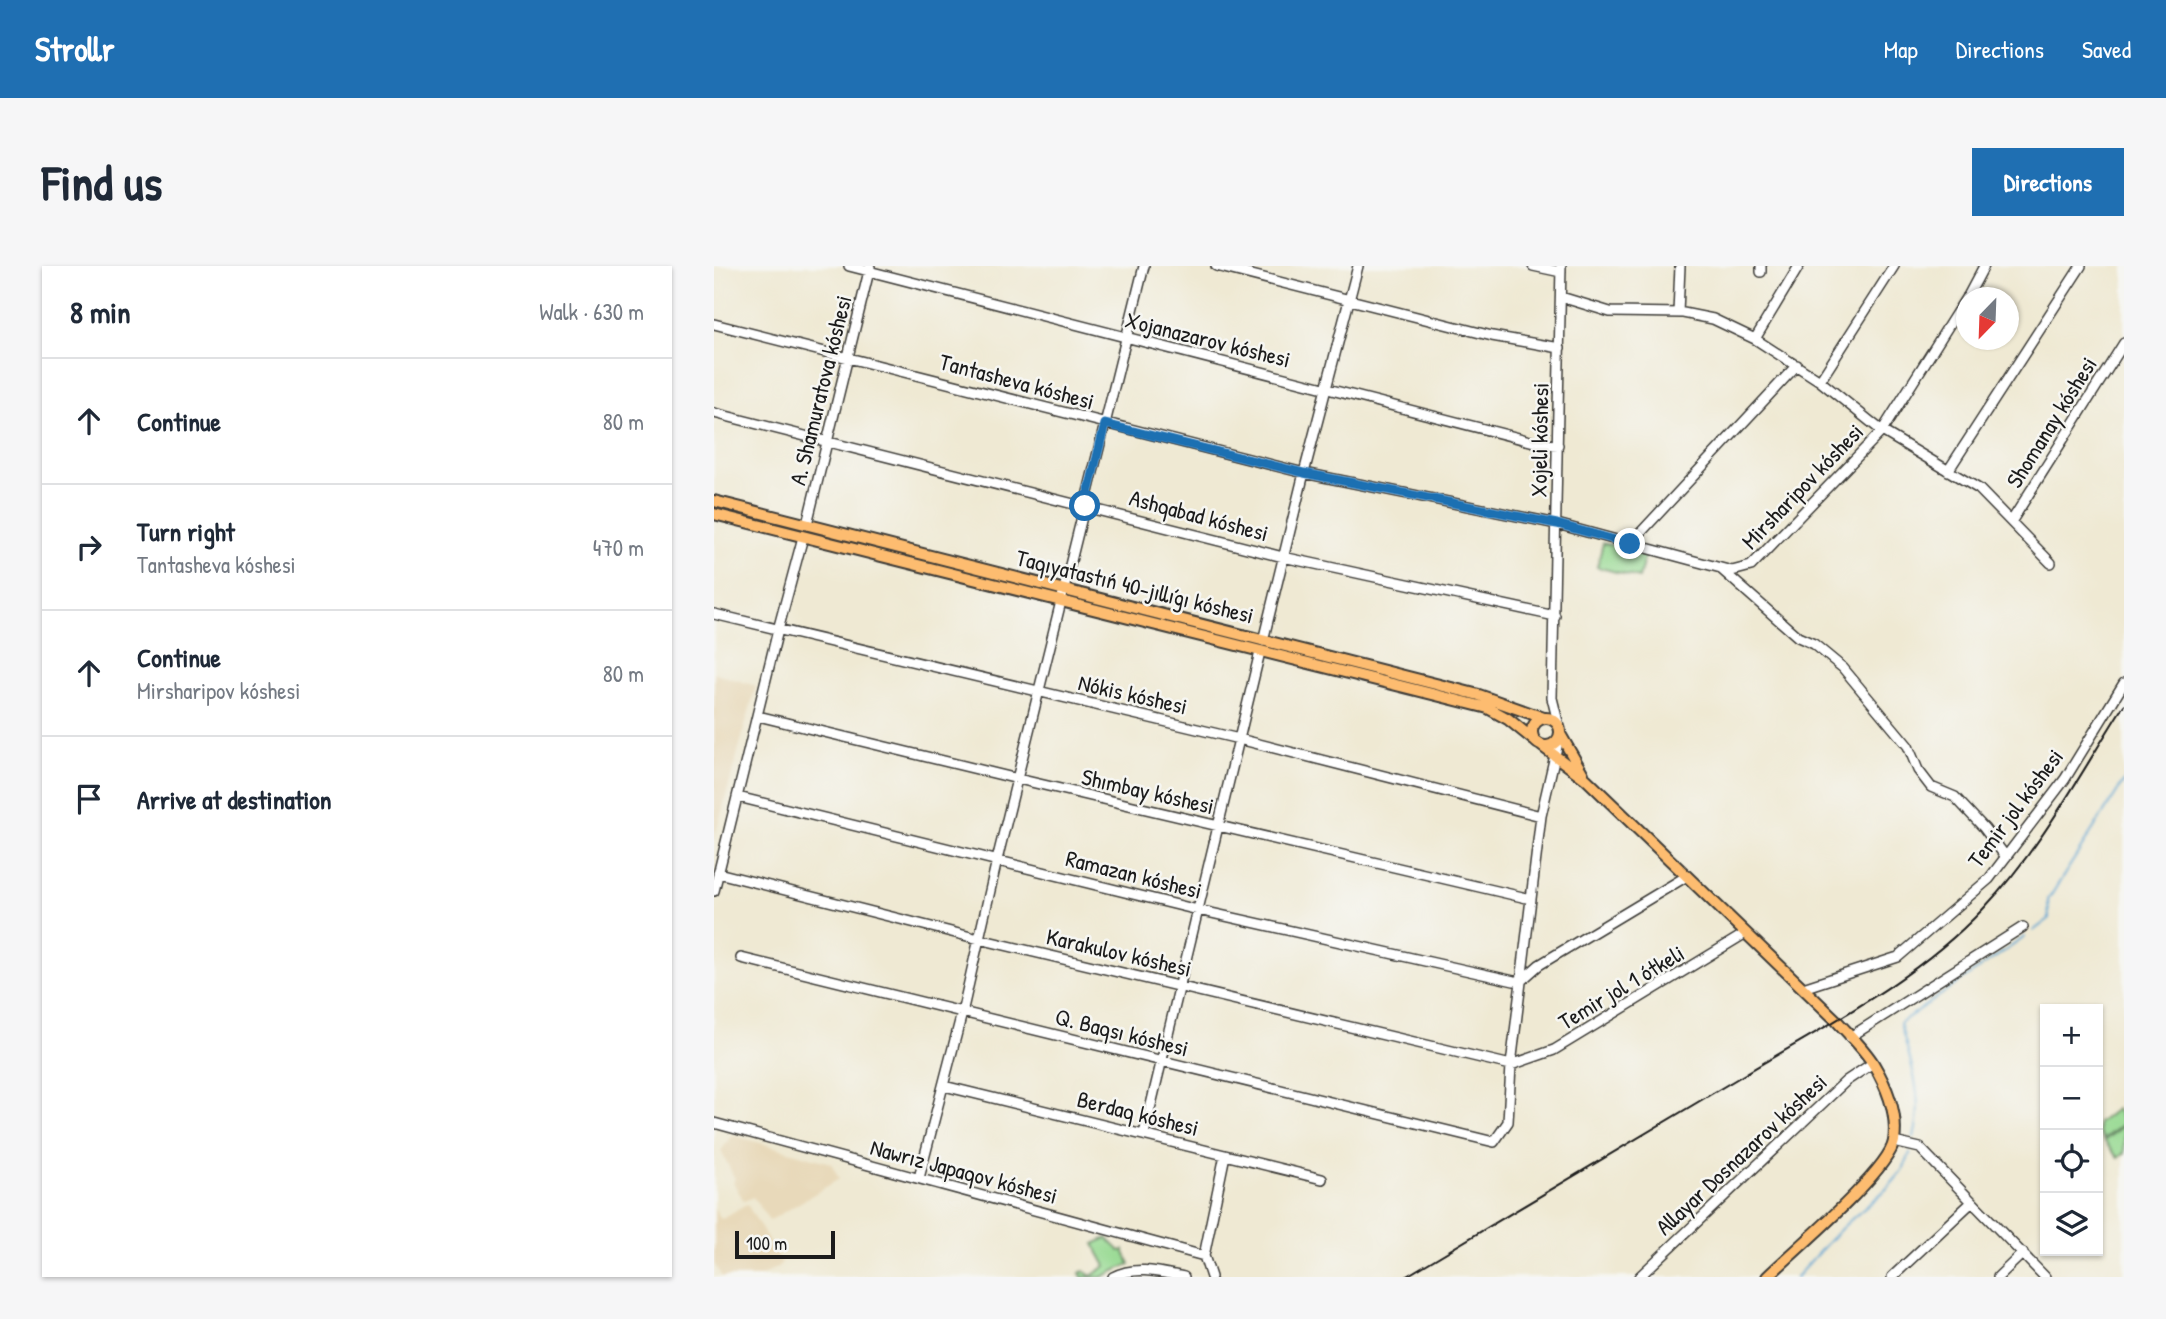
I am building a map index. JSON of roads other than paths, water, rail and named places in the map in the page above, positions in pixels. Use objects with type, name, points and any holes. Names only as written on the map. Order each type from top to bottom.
[{"type":"main road","name":"Taqıyatastıń 40-jıllıǵı kóshesi","points":[[714,501],[1064,590],[1488,708],[1508,719],[1586,779]]},
{"type":"main road","name":"Taqıyatastıń 40-jıllıǵı kóshesi","points":[[714,514],[1061,603],[1479,695],[1544,718]]},
{"type":"main road","points":[[1559,733],[1553,744],[1538,743],[1533,727],[1544,718],[1553,720],[1586,779],[1803,988],[1873,1063],[1887,1091],[1894,1120],[1894,1142],[1878,1171],[1767,1277]]},
{"type":"street","name":"Xojanazarov kóshesi","points":[[849,266],[870,269],[1126,338],[1542,444],[1558,445]]},
{"type":"street","points":[[919,1178],[944,1086],[997,859],[1144,266]]},
{"type":"street","points":[[1216,266],[1492,335],[1560,348]]},
{"type":"street","points":[[1144,1134],[1283,557],[1358,266]]},
{"type":"street","points":[[1533,266],[1561,269]]},
{"type":"street","points":[[1678,313],[1680,266]]},
{"type":"street","points":[[1755,340],[1799,266]]},
{"type":"street","points":[[1820,380],[1894,266]]},
{"type":"street","points":[[1948,471],[2081,266]]},
{"type":"street","name":"Mirsharipov kóshesi","points":[[1973,287],[1984,268]]},
{"type":"street","name":"A. Shamuratova kóshesi","points":[[807,524],[870,269]]},
{"type":"street","name":"Xojeli kóshesi","points":[[1552,698],[1561,269]]},
{"type":"street","points":[[1561,298],[1610,312],[1678,313],[1713,319],[1755,340],[1820,380],[1882,430],[1979,489],[2051,563]]},
{"type":"street","name":"Mirsharipov kóshesi","points":[[1557,524],[1732,571],[1751,566],[1882,430],[1956,315]]},
{"type":"street","name":"Tantasheva kóshesi","points":[[714,324],[1304,473],[1557,524]]},
{"type":"street","name":"Shomanay kóshesi","points":[[2011,522],[2124,343]]},
{"type":"street","points":[[1630,544],[1797,365]]},
{"type":"street","name":"Ashqabad kóshesi","points":[[714,413],[1283,557],[1555,616]]},
{"type":"street","points":[[714,891],[803,537]]},
{"type":"street","points":[[1720,568],[1798,637],[1814,644],[1843,668],[1908,746],[1918,770],[1931,787],[1955,797],[1984,828],[2006,858]]},
{"type":"street","name":"Nókis kóshesi","points":[[714,614],[1239,739],[1541,816]]},
{"type":"street","name":"Temir jol kóshesi","points":[[1803,988],[1898,957],[1989,879],[2065,779],[2124,683]]},
{"type":"street","points":[[1544,718],[1552,698]]},
{"type":"street","points":[[1511,1065],[1541,816],[1559,733],[1552,698]]},
{"type":"street","name":"Shımbay kóshesi","points":[[758,716],[1531,899]]},
{"type":"street","name":"Ramazan kóshesi","points":[[738,797],[1198,910],[1514,981],[1522,980]]},
{"type":"street","name":"Karakulov kóshesi","points":[[718,873],[979,939],[1511,1065]]},
{"type":"street","points":[[1522,980],[1539,965],[1687,876]]},
{"type":"street","points":[[1850,1037],[2023,927]]},
{"type":"street","name":"Temir jol 1 ótkeli","points":[[1511,1065],[1554,1050],[1746,933]]},
{"type":"street","name":"Q. Baqsı kóshesi","points":[[741,958],[1494,1142],[1508,1122],[1511,1065]]},
{"type":"street","name":"Allayar Dosnazarov kóshesi","points":[[1639,1277],[1846,1082],[1873,1063]]},
{"type":"street","name":"Berdaq kóshesi","points":[[944,1086],[1322,1179]]},
{"type":"street","name":"Nawrız Japaqov kóshesi","points":[[714,1123],[1204,1256]]},
{"type":"street","points":[[1894,1142],[1920,1148],[2045,1277]]},
{"type":"street","points":[[1211,1277],[1204,1256],[1225,1155]]},
{"type":"street","points":[[1892,1277],[1972,1202]]},
{"type":"street","points":[[1998,1277],[2022,1253]]},
{"type":"street","points":[[1112,1277],[1128,1270],[1158,1271],[1184,1277]]},
{"type":"waterway","points":[[2033,931],[2049,919],[2048,900],[2124,781]]},
{"type":"waterway","points":[[1914,1137],[1917,1094],[1900,1023],[2025,937]]},
{"type":"waterway","points":[[1796,1277],[1839,1231],[1892,1183],[1900,1174],[1910,1153]]},
{"type":"railway","points":[[1405,1277],[1839,1019],[1929,957],[1983,909],[2023,862],[2124,705]]}]
